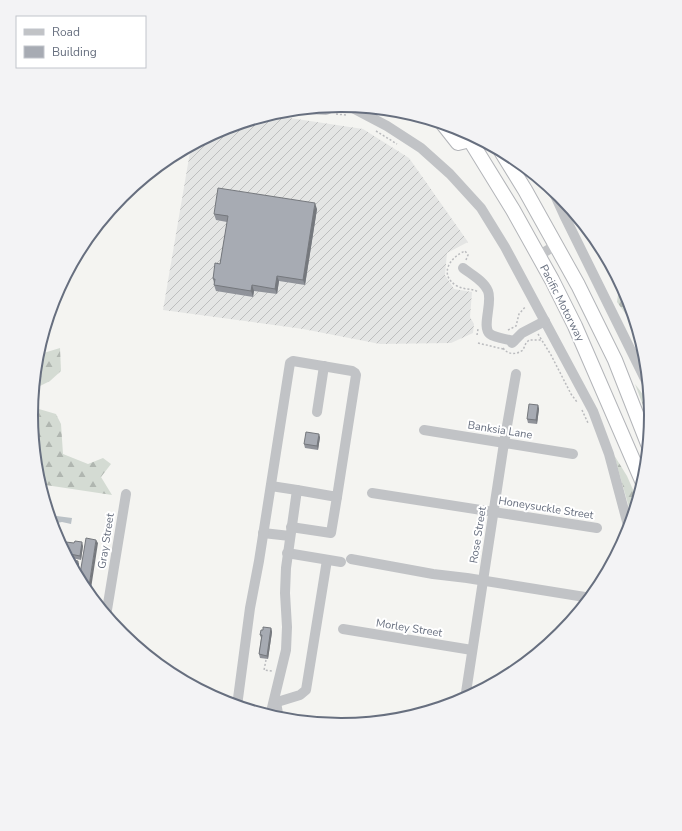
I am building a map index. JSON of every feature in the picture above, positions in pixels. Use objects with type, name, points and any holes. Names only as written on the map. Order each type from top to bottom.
[{"type":"highway","points":[[451,134],[458,143],[463,139]]},
{"type":"highway","name":"Pacific Motorway","points":[[471,142],[513,210],[575,326],[638,472]]},
{"type":"highway","name":"Pacific Motorway","points":[[509,164],[578,285],[615,360],[643,432]]},
{"type":"street","points":[[353,113],[387,126],[420,148],[450,174],[481,208],[505,247],[592,411],[609,454],[623,526]]},
{"type":"street","points":[[560,206],[640,369]]},
{"type":"street","points":[[538,256],[556,245]]},
{"type":"street","points":[[463,268],[483,284],[489,292],[490,302],[486,326],[488,332],[493,336],[513,342],[522,333],[545,321]]},
{"type":"street","points":[[237,699],[250,608],[291,363],[293,361],[354,372],[356,375],[331,533],[263,533]]},
{"type":"street","points":[[317,412],[324,366]]},
{"type":"street","name":"Rose Street","points":[[466,691],[516,374]]},
{"type":"street","name":"Banksia Lane","points":[[424,430],[572,454]]},
{"type":"street","points":[[271,486],[337,497]]},
{"type":"street","points":[[273,711],[287,638],[285,584],[287,553],[297,490]]},
{"type":"street","name":"Honeysuckle Street","points":[[372,493],[597,528]]},
{"type":"street","name":"Gray Street","points":[[107,608],[126,494]]},
{"type":"street","points":[[287,553],[327,560],[383,565],[584,597]]},
{"type":"street","points":[[275,703],[300,696],[306,690],[327,560]]},
{"type":"street","name":"Morley Street","points":[[343,629],[472,650]]},
{"type":"path","points":[[373,129],[403,147]]},
{"type":"path","points":[[463,268],[468,255],[465,250],[451,260],[448,273],[455,285],[475,290],[480,295]]},
{"type":"path","points":[[508,330],[516,325],[519,314],[528,306]]},
{"type":"path","points":[[477,335],[478,325]]},
{"type":"path","points":[[539,337],[544,343],[571,394],[578,402]]},
{"type":"path","points":[[478,343],[504,349]]},
{"type":"path","points":[[581,409],[587,423]]},
{"type":"path","points":[[266,660],[264,670],[281,673]]},
{"type":"shaded area","points":[[282,118],[363,129],[409,158],[468,242],[447,253],[445,275],[454,289],[472,292],[470,317],[474,324],[473,333],[451,343],[380,344],[303,329],[163,310],[190,153],[225,136]]},
{"type":"shaded area","points":[[55,516],[72,518],[71,524],[58,523]]},
{"type":"green space","points":[[618,293],[627,316],[617,302]]},
{"type":"green space","points":[[60,348],[61,371],[50,381],[40,386],[41,376],[45,353]]},
{"type":"green space","points":[[635,384],[643,394],[644,407]]},
{"type":"green space","points":[[38,409],[56,414],[61,424],[63,454],[88,464],[103,458],[111,464],[101,477],[112,495],[46,485],[41,455]]},
{"type":"green space","points":[[614,455],[627,476],[634,493],[629,509]]},
{"type":"building","points":[[218,188],[315,203],[303,280],[277,276],[275,289],[252,285],[251,291],[214,285],[215,279],[213,279],[215,263],[220,264],[228,216],[214,214]]},
{"type":"building","points":[[529,404],[538,405],[536,420],[527,419]]},
{"type":"building","points":[[306,432],[319,434],[317,446],[304,444]]},
{"type":"building","points":[[86,538],[96,540],[89,584],[81,570]]},
{"type":"building","points":[[66,542],[82,542],[80,556],[72,554]]},
{"type":"building","points":[[263,627],[271,628],[267,656],[259,654],[262,635],[260,635]]}]
